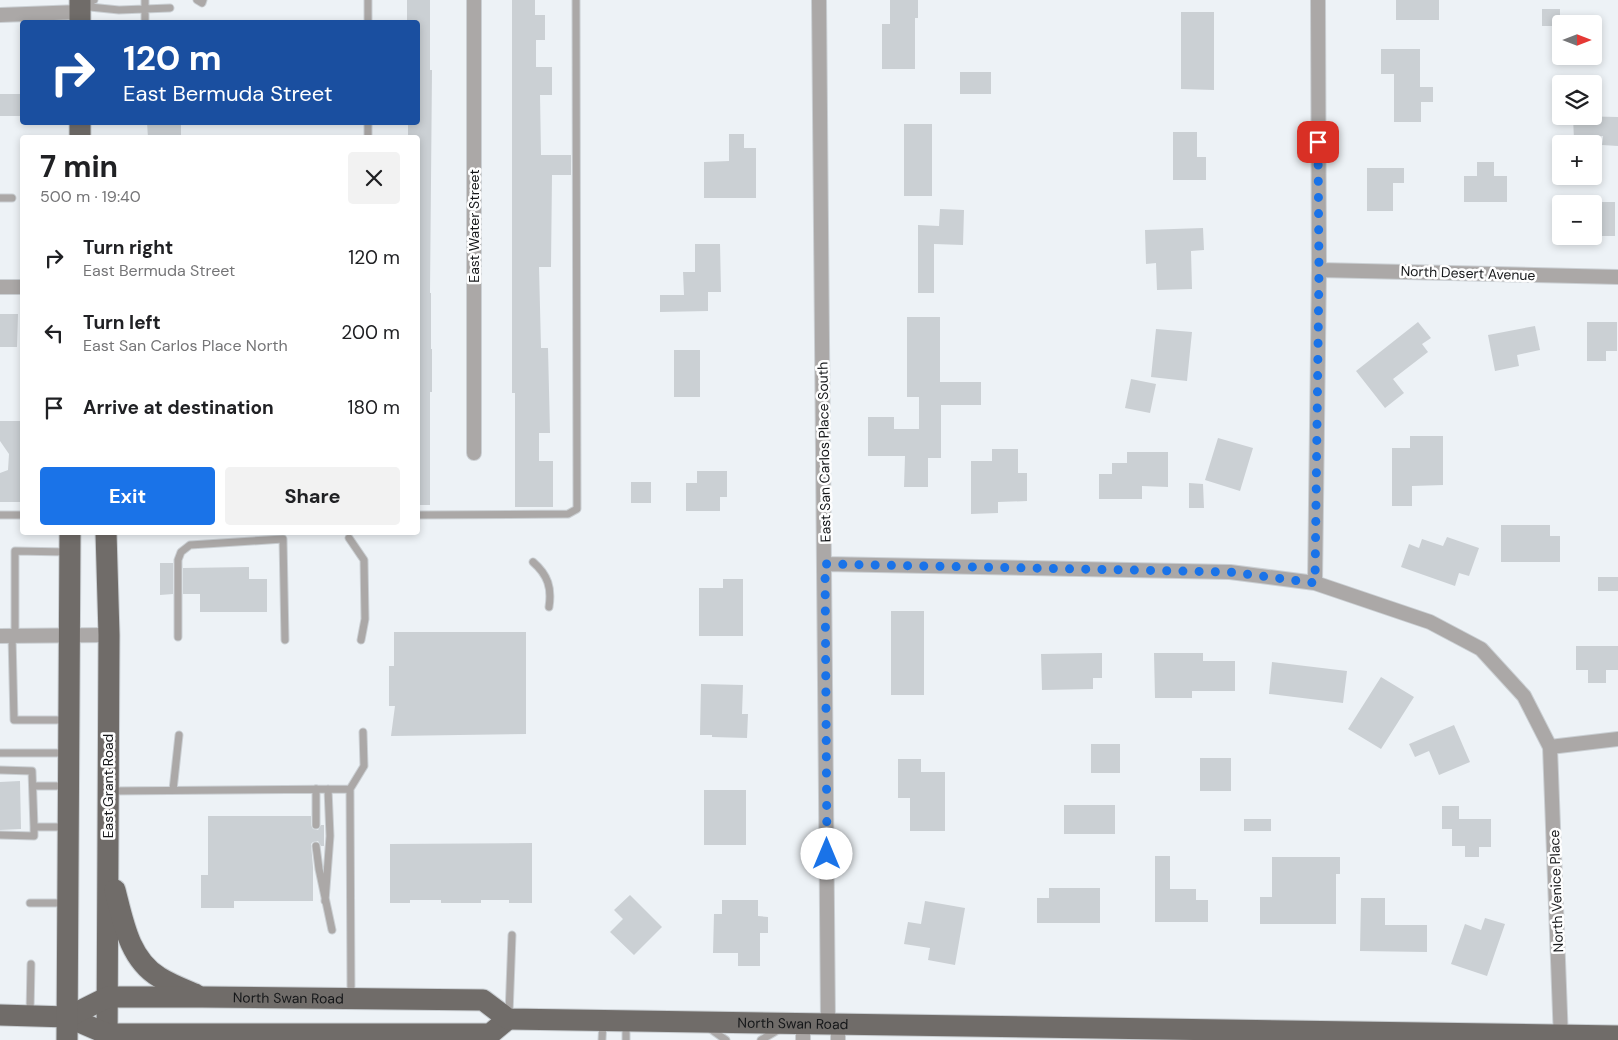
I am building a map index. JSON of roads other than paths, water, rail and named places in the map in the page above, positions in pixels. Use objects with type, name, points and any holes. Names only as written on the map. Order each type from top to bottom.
[{"type":"main road","name":"East Grant Road","points":[[106,535],[109,635],[107,1037]]},
{"type":"main road","points":[[68,1040],[70,786],[68,636],[70,542]]},
{"type":"main road","points":[[108,861],[126,931],[134,950],[145,965],[158,977],[202,997]]},
{"type":"main road","name":"North Swan Road","points":[[68,1017],[108,997],[351,998],[483,1000],[508,1019],[602,1031],[626,1031],[682,1022],[798,1029],[1078,1034],[1618,1036]]},
{"type":"main road","name":"North Swan Road","points":[[0,1015],[68,1017],[107,1037],[350,1037],[490,1034],[508,1019]]},
{"type":"street","name":"East Water Street","points":[[474,0],[474,453]]},
{"type":"street","name":"East San Carlos Place South","points":[[819,0],[825,564],[835,1030]]},
{"type":"street","points":[[1315,583],[1319,270],[1318,0]]},
{"type":"street","points":[[0,15],[83,8]]},
{"type":"street","name":"North Desert Avenue","points":[[1319,270],[1618,278]]},
{"type":"street","points":[[0,287],[20,287]]},
{"type":"street","points":[[825,564],[1230,572],[1315,583],[1430,622],[1481,649],[1524,696],[1550,747],[1618,739]]},
{"type":"street","points":[[9,636],[109,635]]},
{"type":"street","name":"North Venice Place","points":[[1550,747],[1560,1037]]},
{"type":"lane","points":[[145,0],[145,20]]},
{"type":"lane","points":[[368,0],[368,20]]},
{"type":"lane","points":[[420,515],[568,514],[577,509],[576,0]]},
{"type":"lane","points":[[83,8],[119,10],[170,8]]},
{"type":"lane","points":[[0,198],[12,198]]},
{"type":"lane","points":[[0,515],[20,515]]},
{"type":"lane","points":[[349,538],[364,560],[365,619],[361,640]]},
{"type":"lane","points":[[178,637],[178,560],[181,552],[190,545],[283,539],[285,640]]},
{"type":"lane","points":[[69,720],[14,720],[9,636],[14,551],[70,542]]},
{"type":"lane","points":[[533,562],[541,569],[551,592],[549,607]]},
{"type":"lane","points":[[351,998],[350,789],[364,766],[363,732]]},
{"type":"lane","points":[[173,790],[179,735]]},
{"type":"lane","points":[[0,752],[69,753]]},
{"type":"lane","points":[[0,770],[32,771],[34,836],[0,835]]},
{"type":"lane","points":[[32,786],[70,786]]},
{"type":"lane","points":[[316,789],[316,825]]},
{"type":"lane","points":[[325,901],[330,836],[328,789]]},
{"type":"lane","points":[[108,791],[350,789]]},
{"type":"lane","points":[[34,827],[70,827]]},
{"type":"lane","points":[[316,846],[332,930]]},
{"type":"lane","points":[[30,903],[69,903]]},
{"type":"lane","points":[[508,1019],[512,935]]},
{"type":"lane","points":[[30,1016],[31,964]]},
{"type":"lane","points":[[682,1022],[708,1027],[726,1040]]},
{"type":"lane","points":[[762,1040],[798,1029]]}]
